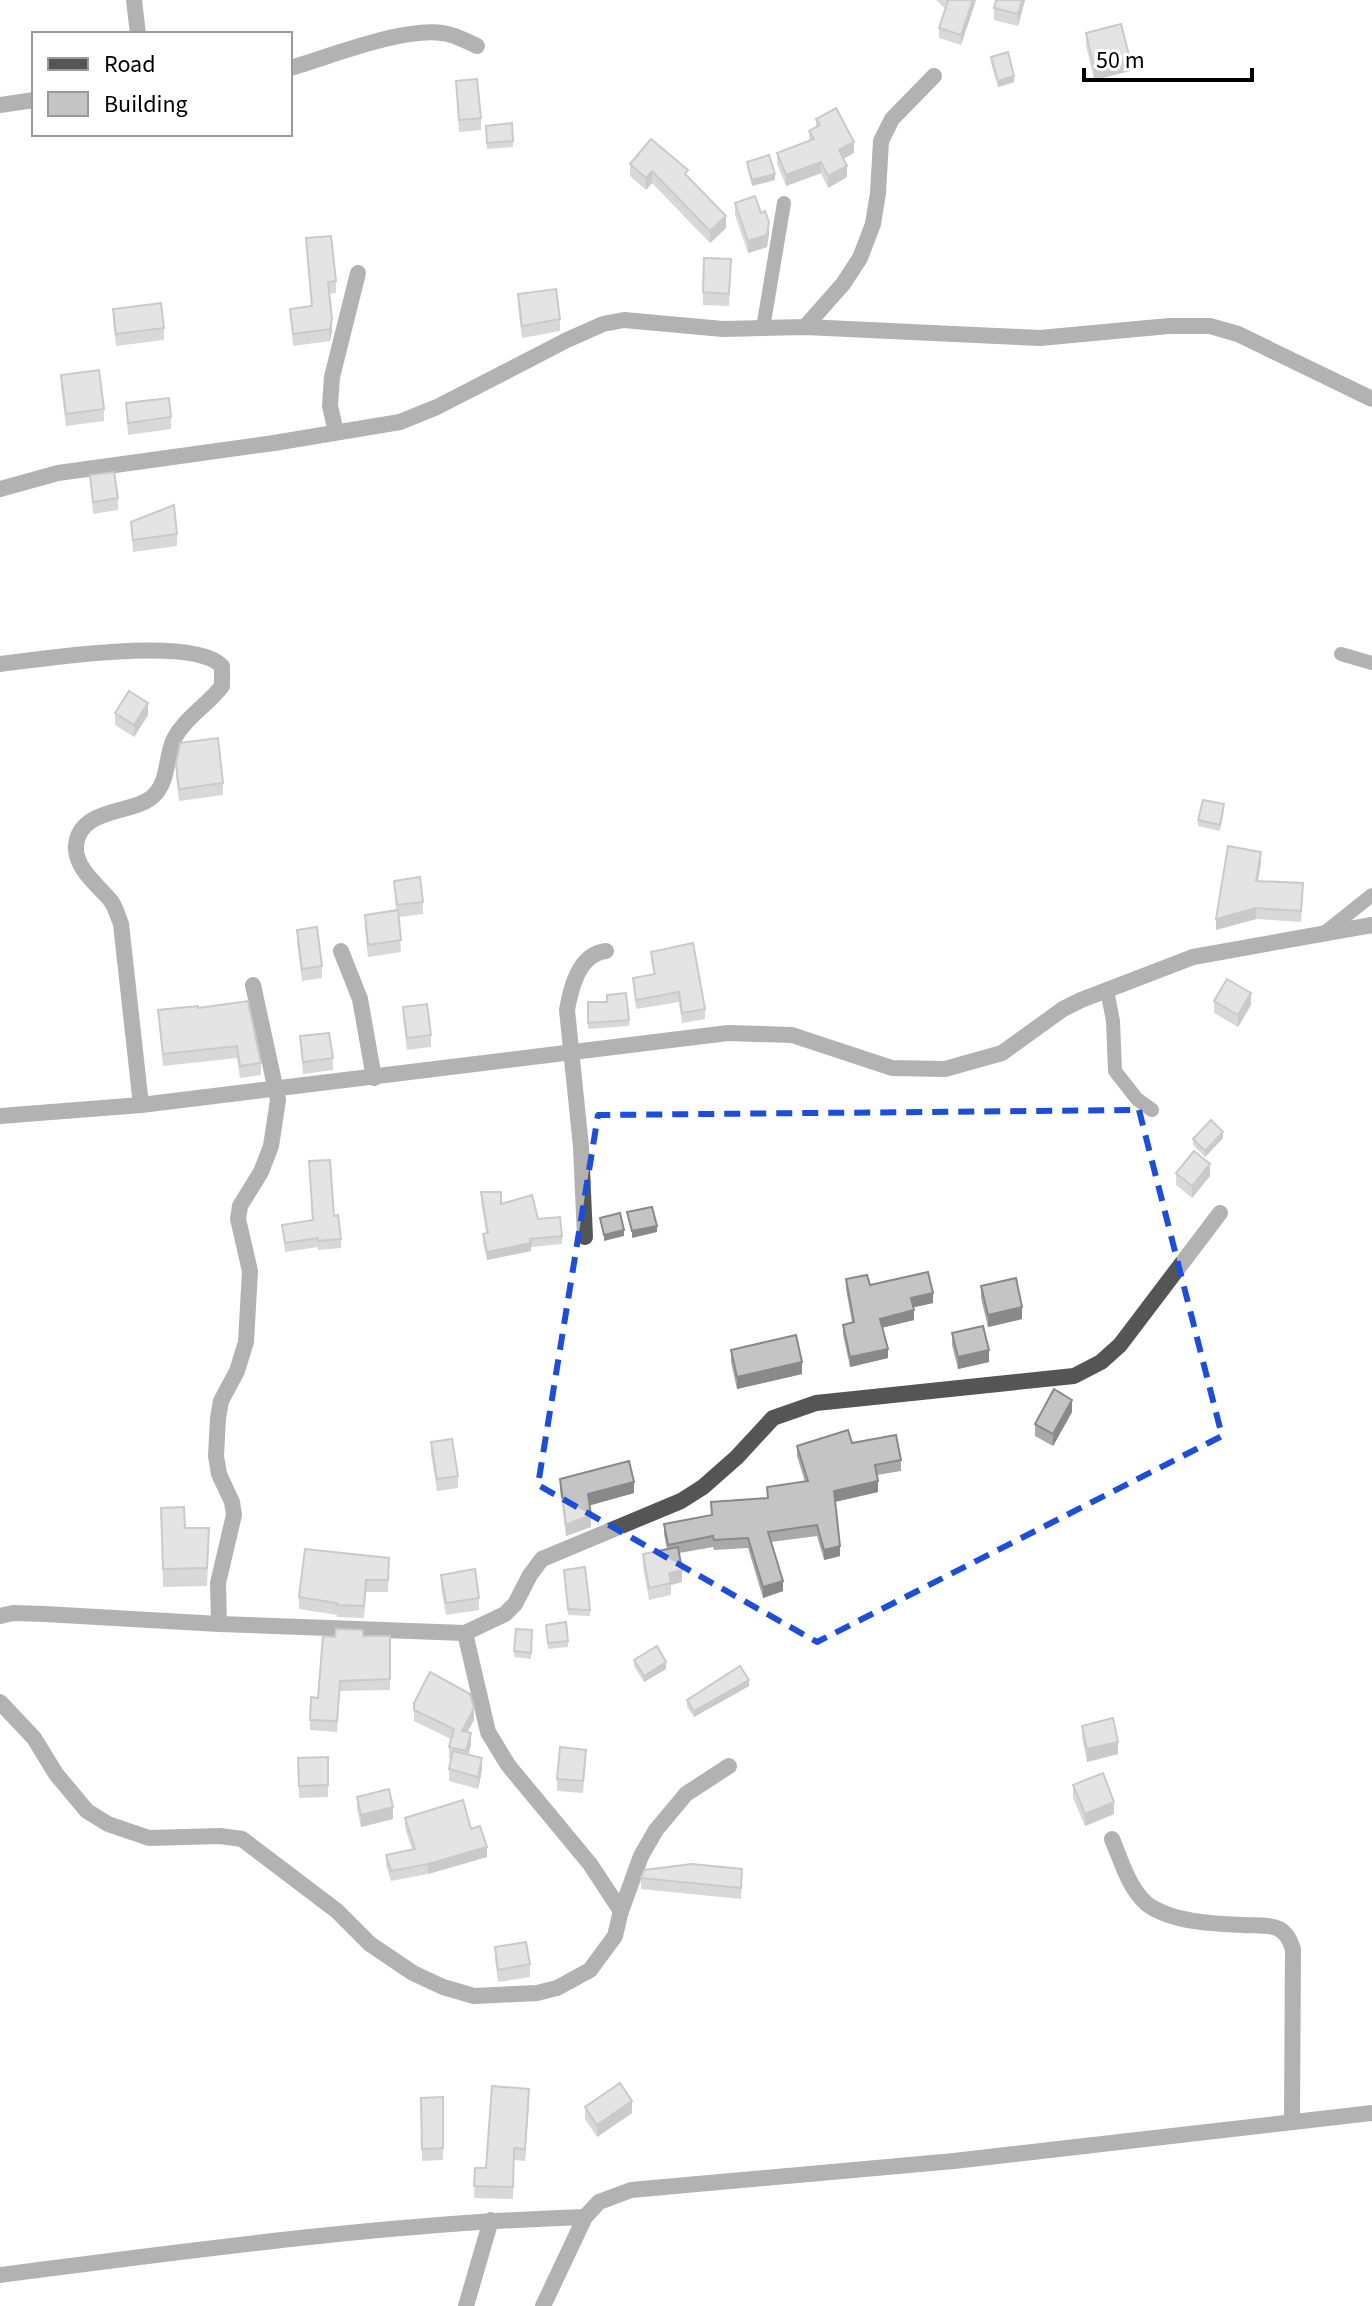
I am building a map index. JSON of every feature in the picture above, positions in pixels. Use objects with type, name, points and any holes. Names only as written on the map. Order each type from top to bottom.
[{"type":"street","points":[[134,0],[138,32]]},
{"type":"street","points":[[292,67],[424,32],[443,33],[477,46]]},
{"type":"street","points":[[805,327],[843,284],[860,258],[873,224],[881,141],[892,119],[934,76]]},
{"type":"street","points":[[0,105],[32,100]]},
{"type":"street","points":[[336,432],[330,406],[332,377],[358,273]]},
{"type":"street","points":[[0,489],[58,473],[400,422],[437,407],[567,340],[603,324],[624,320],[723,329],[805,327],[1040,338],[1169,326],[1210,326],[1238,334],[1372,399]]},
{"type":"street","points":[[0,664],[61,655],[187,652],[215,658],[222,666],[222,686],[180,730],[173,743],[165,777],[154,796],[92,821],[80,832],[76,844],[82,868],[113,903],[121,924],[141,1105]]},
{"type":"street","points":[[0,1116],[141,1105],[728,1033],[792,1035],[892,1068],[945,1069],[1002,1053],[1063,1009],[1193,957],[1372,925]]},
{"type":"street","points":[[341,951],[360,999],[374,1078]]},
{"type":"street","points":[[585,1237],[581,1147],[567,1010],[570,992],[585,961],[596,952],[606,951]]},
{"type":"street","points":[[219,1624],[218,1583],[234,1515],[216,1456],[218,1418],[221,1401],[237,1371],[246,1342],[250,1271],[238,1219],[240,1206],[261,1172],[271,1146],[277,1113],[278,1088],[253,985]]},
{"type":"street","points":[[0,1616],[13,1613],[45,1614],[465,1633],[505,1614],[515,1604],[542,1559],[681,1501],[703,1487],[737,1457],[773,1418],[816,1403],[1074,1376],[1101,1362],[1120,1345],[1220,1213]]},
{"type":"street","points":[[465,1633],[488,1732],[508,1765],[590,1864],[621,1911]]},
{"type":"street","points":[[0,1702],[34,1738],[56,1774],[87,1811],[108,1824],[149,1838],[220,1836],[242,1839],[337,1911],[370,1944],[413,1973],[443,1987],[474,1996],[520,1996],[557,1988],[590,1970],[615,1936],[641,1856],[667,1815],[686,1794],[729,1766]]},
{"type":"street","points":[[1112,1839],[1128,1879],[1146,1903],[1165,1913],[1190,1919],[1273,1927],[1289,1938],[1293,1949],[1292,2120]]},
{"type":"street","points":[[543,2306],[585,2217],[599,2202],[631,2190],[954,2161],[1372,2113]]},
{"type":"street","points":[[0,2275],[282,2239],[491,2220],[585,2217]]},
{"type":"street","points":[[466,2306],[491,2220]]},
{"type":"lane","points":[[763,328],[784,203]]},
{"type":"lane","points":[[1341,654],[1372,663]]},
{"type":"lane","points":[[1323,934],[1372,895]]},
{"type":"lane","points":[[1107,990],[1113,1021],[1115,1071],[1137,1099],[1152,1110]]},
{"type":"highlighted area","points":[[1139,1110],[1222,1436],[817,1642],[538,1485],[598,1115]]},
{"type":"building","points":[[947,0],[973,0],[961,35],[939,28]]},
{"type":"building","points":[[996,0],[1022,0],[1018,14],[994,8]]},
{"type":"building","points":[[1121,24],[1130,59],[1094,68],[1086,33]]},
{"type":"building","points":[[1008,52],[1014,76],[998,81],[991,57]]},
{"type":"building","points":[[477,79],[481,118],[459,120],[456,81]]},
{"type":"building","points":[[836,108],[854,142],[839,150],[847,166],[828,176],[821,162],[786,175],[777,153],[814,139],[809,131],[820,125],[816,119]]},
{"type":"building","points":[[512,123],[513,141],[487,143],[486,126]]},
{"type":"building","points":[[651,139],[688,170],[685,174],[726,216],[710,231],[652,171],[646,178],[630,164]]},
{"type":"building","points":[[769,155],[775,174],[752,180],[747,162]]},
{"type":"building","points":[[755,196],[761,213],[765,211],[769,222],[767,235],[748,241],[735,203]]},
{"type":"building","points":[[331,236],[336,281],[328,282],[332,319],[330,329],[293,334],[290,309],[312,306],[306,238]]},
{"type":"building","points":[[704,258],[731,259],[729,294],[703,292]]},
{"type":"building","points":[[556,289],[560,319],[522,326],[518,294]]},
{"type":"building","points":[[161,303],[164,328],[116,334],[113,309]]},
{"type":"building","points":[[99,370],[104,409],[66,414],[61,375]]},
{"type":"building","points":[[169,398],[171,417],[128,423],[126,403]]},
{"type":"building","points":[[114,472],[118,498],[93,502],[90,475]]},
{"type":"building","points":[[174,505],[177,534],[133,540],[131,522]]},
{"type":"building","points":[[129,691],[148,703],[134,725],[115,713]]},
{"type":"building","points":[[218,738],[223,783],[179,789],[176,764],[180,743]]},
{"type":"building","points":[[1203,800],[1224,804],[1220,825],[1198,820]]},
{"type":"building","points":[[1228,846],[1261,852],[1256,881],[1303,883],[1301,911],[1256,908],[1216,919]]},
{"type":"building","points":[[420,877],[423,902],[397,905],[394,881]]},
{"type":"building","points":[[398,910],[401,940],[368,945],[365,915]]},
{"type":"building","points":[[317,927],[322,966],[302,969],[297,930]]},
{"type":"building","points":[[693,943],[705,1009],[682,1013],[679,992],[636,1000],[633,978],[655,974],[651,952]]},
{"type":"building","points":[[1227,979],[1251,993],[1238,1015],[1214,1001]]},
{"type":"building","points":[[626,993],[629,1020],[588,1023],[588,1002],[607,1002],[607,995]]},
{"type":"building","points":[[248,1001],[261,1063],[240,1066],[237,1046],[163,1054],[158,1010]]},
{"type":"building","points":[[427,1004],[431,1035],[407,1038],[403,1007]]},
{"type":"building","points":[[329,1033],[333,1058],[303,1062],[300,1036]]},
{"type":"building","points":[[1211,1120],[1223,1132],[1205,1151],[1193,1139]]},
{"type":"building","points":[[1194,1151],[1210,1164],[1192,1186],[1176,1173]]},
{"type":"building","points":[[330,1160],[334,1216],[338,1215],[341,1239],[318,1241],[318,1238],[285,1243],[282,1225],[313,1220],[309,1161]]},
{"type":"building","points":[[481,1192],[501,1192],[501,1204],[532,1195],[538,1219],[560,1217],[562,1236],[530,1239],[531,1243],[487,1252],[483,1234],[488,1233]]},
{"type":"building","points":[[652,1207],[657,1226],[632,1231],[627,1212]]},
{"type":"building","points":[[620,1213],[624,1230],[604,1235],[600,1218]]},
{"type":"building","points":[[928,1272],[933,1293],[911,1298],[914,1310],[880,1319],[888,1349],[850,1357],[843,1325],[854,1322],[846,1279],[867,1275],[870,1285]]},
{"type":"building","points":[[1016,1278],[1022,1307],[988,1315],[981,1286]]},
{"type":"building","points":[[983,1326],[989,1350],[958,1357],[952,1333]]},
{"type":"building","points":[[796,1335],[802,1362],[737,1377],[731,1350]]},
{"type":"building","points":[[1054,1389],[1072,1400],[1053,1434],[1035,1424]]},
{"type":"building","points":[[848,1430],[852,1443],[896,1435],[901,1460],[875,1465],[878,1481],[834,1491],[840,1546],[824,1550],[817,1525],[768,1532],[783,1581],[763,1587],[748,1538],[714,1540],[713,1536],[668,1545],[664,1524],[712,1515],[711,1502],[768,1498],[767,1487],[808,1481],[797,1446]]},
{"type":"building","points":[[452,1439],[458,1476],[437,1479],[431,1442]]},
{"type":"building","points":[[629,1461],[634,1482],[588,1494],[591,1515],[566,1525],[560,1479]]},
{"type":"building","points":[[184,1507],[185,1528],[209,1528],[207,1568],[163,1569],[161,1508]]},
{"type":"building","points":[[678,1547],[682,1570],[669,1573],[671,1583],[649,1588],[643,1554]]},
{"type":"building","points":[[305,1549],[389,1558],[388,1580],[366,1580],[364,1606],[337,1605],[299,1597]]},
{"type":"building","points":[[585,1567],[590,1610],[568,1609],[564,1570]]},
{"type":"building","points":[[475,1569],[479,1598],[446,1603],[441,1575]]},
{"type":"building","points":[[566,1622],[568,1641],[548,1643],[546,1625]]},
{"type":"building","points":[[336,1629],[363,1630],[363,1636],[390,1636],[390,1679],[340,1681],[337,1721],[310,1720],[311,1697],[318,1698],[323,1636],[335,1637]]},
{"type":"building","points":[[516,1629],[532,1630],[531,1653],[514,1651]]},
{"type":"building","points":[[657,1646],[666,1662],[644,1676],[634,1660]]},
{"type":"building","points":[[740,1666],[749,1680],[694,1711],[687,1700]]},
{"type":"building","points":[[430,1672],[470,1694],[474,1708],[462,1731],[471,1733],[466,1751],[449,1747],[454,1729],[414,1710],[414,1703]]},
{"type":"building","points":[[1113,1718],[1118,1742],[1087,1749],[1082,1726]]},
{"type":"building","points":[[560,1747],[586,1750],[583,1781],[557,1779]]},
{"type":"building","points":[[453,1751],[482,1758],[478,1777],[449,1769]]},
{"type":"building","points":[[328,1757],[328,1785],[299,1786],[298,1758]]},
{"type":"building","points":[[1103,1773],[1114,1802],[1085,1814],[1073,1785]]},
{"type":"building","points":[[389,1789],[393,1807],[361,1815],[357,1797]]},
{"type":"building","points":[[463,1800],[471,1829],[480,1826],[487,1847],[391,1871],[386,1855],[415,1849],[405,1818]]},
{"type":"building","points":[[692,1864],[742,1869],[741,1888],[641,1878],[644,1870]]},
{"type":"building","points":[[526,1942],[530,1964],[498,1970],[495,1947]]},
{"type":"building","points":[[620,2083],[632,2101],[597,2125],[585,2107]]},
{"type":"building","points":[[492,2086],[529,2089],[525,2149],[514,2148],[513,2187],[474,2186],[475,2168],[486,2168]]},
{"type":"building","points":[[443,2097],[443,2148],[422,2149],[421,2098]]}]
